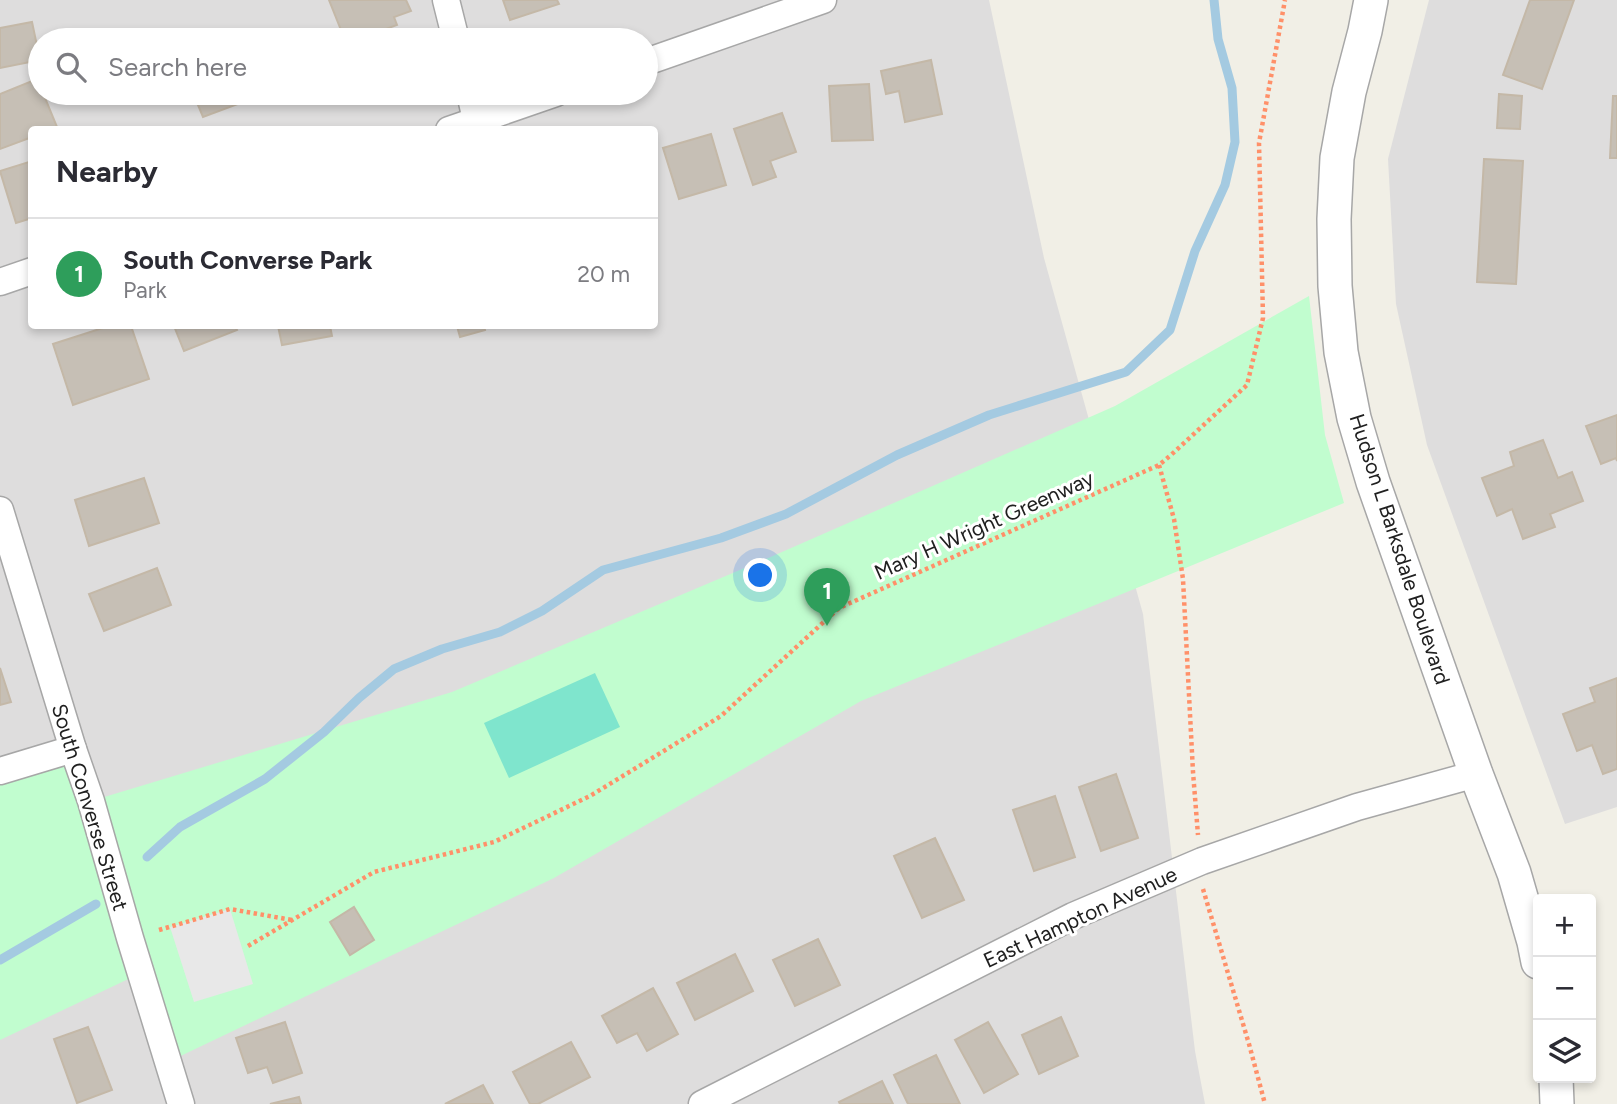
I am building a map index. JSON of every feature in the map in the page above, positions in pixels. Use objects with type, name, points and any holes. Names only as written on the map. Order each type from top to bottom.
[{"type":"street","points":[[446,0],[453,28]]},
{"type":"street","points":[[658,58],[823,0]]},
{"type":"street","name":"Hudson L Barksdale Boulevard","points":[[1371,0],[1349,92],[1337,158],[1335,286],[1341,352],[1354,418],[1373,482],[1476,774],[1514,873],[1537,957]]},
{"type":"street","points":[[473,105],[476,120]]},
{"type":"street","points":[[460,126],[520,105]]},
{"type":"street","points":[[0,282],[28,272]]},
{"type":"street","name":"South Converse Street","points":[[0,510],[181,1104]]},
{"type":"street","points":[[0,771],[72,749]]},
{"type":"street","name":"East Hampton Avenue","points":[[702,1104],[1073,916],[1202,862],[1357,807],[1476,774]]},
{"type":"street","points":[[1556,1083],[1557,1104]]},
{"type":"path","name":"Mary H Wright Greenway","points":[[248,946],[374,872],[494,842],[590,796],[721,716],[839,608],[1159,465],[1247,385],[1263,318],[1259,143],[1285,0]]},
{"type":"path","points":[[1159,465],[1174,519],[1183,579]]},
{"type":"path","points":[[159,930],[230,909],[292,920]]},
{"type":"shaded area","points":[[0,0],[989,0],[1044,258],[1143,614],[1195,1051],[1205,1104],[0,1104]]},
{"type":"shaded area","points":[[1429,0],[1617,0],[1617,807],[1565,824],[1427,445],[1396,304],[1388,159]]},
{"type":"shaded area","points":[[230,909],[253,984],[194,1002],[170,927]]},
{"type":"green space","points":[[1309,296],[1325,435],[1344,503],[861,701],[554,878],[168,1062],[141,973],[0,1040],[0,771],[73,749],[91,801],[452,692],[766,559],[1115,406]]},
{"type":"green space","points":[[595,673],[620,727],[509,778],[484,723]]},
{"type":"building","points":[[329,0],[406,0],[411,11],[394,17],[397,25],[389,28],[340,28]]},
{"type":"building","points":[[503,0],[557,0],[559,4],[510,20]]},
{"type":"building","points":[[1530,0],[1574,0],[1542,89],[1503,75]]},
{"type":"building","points":[[32,22],[33,28],[28,28],[28,62],[0,68],[0,28]]},
{"type":"building","points":[[931,60],[942,114],[905,122],[899,91],[886,94],[881,71]]},
{"type":"building","points":[[28,83],[28,105],[48,105],[57,126],[28,126],[28,138],[0,149],[0,94]]},
{"type":"building","points":[[869,84],[873,140],[832,141],[829,86]]},
{"type":"building","points":[[1499,94],[1522,96],[1520,129],[1497,128]]},
{"type":"building","points":[[1613,96],[1617,96],[1617,158],[1610,158]]},
{"type":"building","points":[[198,105],[235,105],[203,117]]},
{"type":"building","points":[[782,113],[796,152],[770,161],[776,177],[753,185],[734,129]]},
{"type":"building","points":[[711,134],[726,185],[679,199],[663,148]]},
{"type":"building","points":[[1484,159],[1523,161],[1516,284],[1477,282]]},
{"type":"building","points":[[28,162],[28,219],[16,223],[0,171]]},
{"type":"building","points":[[100,329],[132,329],[149,379],[73,405],[53,344]]},
{"type":"building","points":[[175,329],[237,330],[184,351]]},
{"type":"building","points":[[279,329],[331,329],[332,336],[282,345]]},
{"type":"building","points":[[458,329],[485,329],[485,330],[460,337]]},
{"type":"building","points":[[1617,415],[1617,461],[1616,458],[1601,464],[1586,426]]},
{"type":"building","points":[[1543,440],[1558,478],[1572,472],[1583,501],[1550,514],[1555,527],[1523,539],[1512,509],[1497,516],[1482,478],[1514,466],[1510,452]]},
{"type":"building","points":[[144,478],[159,523],[89,546],[75,500]]},
{"type":"building","points":[[157,568],[171,605],[104,631],[89,594]]},
{"type":"building","points":[[0,668],[11,702],[0,705]]},
{"type":"building","points":[[1617,678],[1617,769],[1603,774],[1592,745],[1577,751],[1563,714],[1595,702],[1590,688]]},
{"type":"building","points":[[1116,774],[1138,838],[1101,851],[1079,787]]},
{"type":"building","points":[[1055,796],[1075,857],[1034,871],[1013,810]]},
{"type":"building","points":[[935,838],[964,900],[922,918],[894,856]]},
{"type":"building","points":[[354,907],[374,940],[350,955],[330,922]]},
{"type":"building","points":[[818,939],[840,985],[795,1006],[773,960]]},
{"type":"building","points":[[735,954],[753,991],[695,1020],[677,983]]},
{"type":"building","points":[[653,988],[678,1034],[647,1051],[637,1033],[617,1043],[602,1016]]},
{"type":"building","points":[[1061,1017],[1078,1056],[1039,1074],[1022,1035]]},
{"type":"building","points":[[285,1022],[302,1073],[273,1083],[267,1067],[248,1073],[236,1038]]},
{"type":"building","points":[[988,1022],[1018,1074],[984,1093],[955,1040]]},
{"type":"building","points":[[88,1027],[112,1090],[77,1103],[54,1039]]},
{"type":"building","points":[[571,1042],[590,1077],[538,1104],[530,1104],[513,1072]]},
{"type":"building","points":[[936,1055],[960,1104],[908,1104],[894,1075]]},
{"type":"building","points":[[882,1081],[893,1104],[840,1104],[839,1102]]},
{"type":"building","points":[[483,1085],[493,1104],[445,1104]]},
{"type":"building","points":[[299,1097],[301,1104],[270,1104]]},
{"type":"waterway","points":[[147,857],[180,827],[265,779],[324,732],[394,669],[442,649],[500,632],[542,611],[603,570],[721,538],[786,514],[897,455],[989,415],[1126,372],[1170,330],[1195,251],[1225,185],[1235,142],[1232,88],[1218,39],[1214,0]]},
{"type":"waterway","points":[[0,960],[96,904]]},
{"type":"place","name":"South Converse Park","points":[[827,626]]}]
